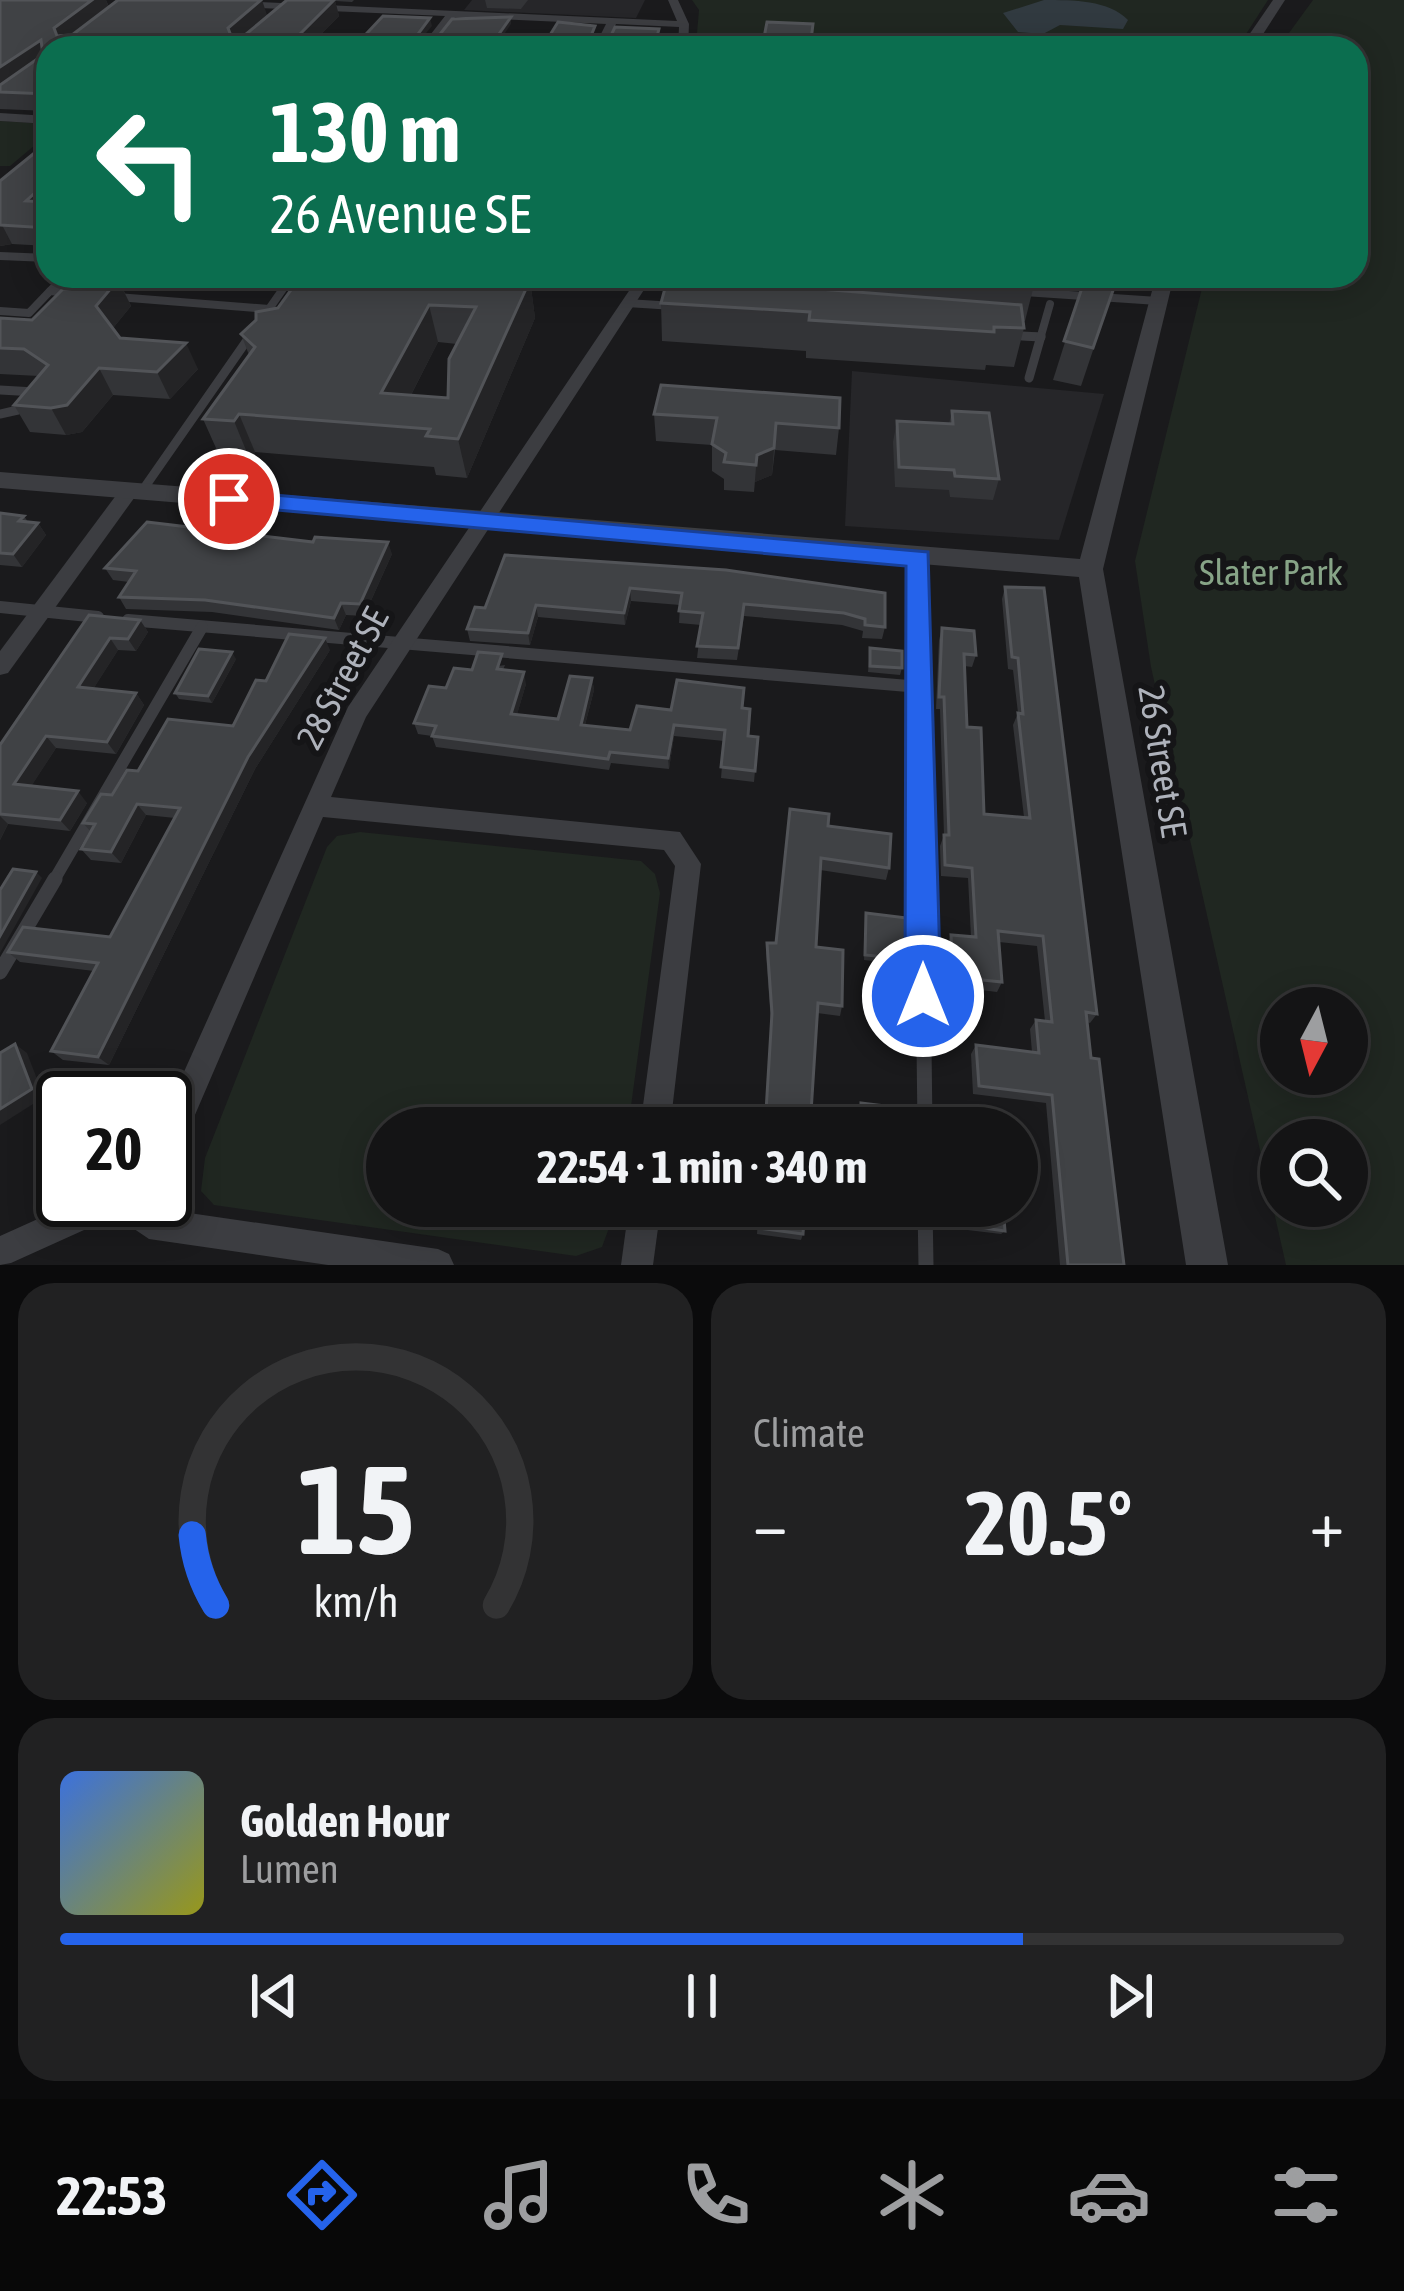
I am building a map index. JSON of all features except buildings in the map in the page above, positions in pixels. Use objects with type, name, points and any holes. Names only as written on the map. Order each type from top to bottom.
[{"type":"street","points":[[673,0],[684,24],[684,36]]},
{"type":"street","points":[[1255,36],[1279,0]]},
{"type":"street","points":[[211,3],[684,24]]},
{"type":"street","points":[[274,20],[290,6]]},
{"type":"street","points":[[435,36],[452,14]]},
{"type":"street","points":[[605,36],[612,21]]},
{"type":"street","points":[[0,117],[36,118]]},
{"type":"street","name":"28 Street SE","points":[[192,1088],[356,713],[396,646],[638,288]]},
{"type":"street","name":"26 Street SE","points":[[1161,288],[1090,569],[1207,1265]]},
{"type":"street","points":[[0,480],[1090,569]]},
{"type":"street","points":[[0,667],[136,491]]},
{"type":"street","points":[[318,806],[671,840],[688,864],[658,1107]]},
{"type":"street","points":[[0,1252],[57,1227]]},
{"type":"street","points":[[178,1227],[363,1259],[438,1265]]},
{"type":"street","points":[[637,1265],[642,1227]]},
{"type":"lane","points":[[0,256],[36,258]]},
{"type":"lane","points":[[0,310],[28,313],[54,288]]},
{"type":"lane","points":[[136,491],[284,288]]},
{"type":"lane","points":[[1017,291],[1161,288]]},
{"type":"lane","points":[[50,292],[84,294]]},
{"type":"lane","points":[[107,296],[269,309]]},
{"type":"lane","points":[[627,303],[698,308]]},
{"type":"lane","points":[[1028,377],[1050,304]]},
{"type":"lane","points":[[997,335],[1041,337]]},
{"type":"lane","points":[[246,342],[259,348]]},
{"type":"lane","points":[[224,373],[243,368]]},
{"type":"lane","points":[[0,390],[35,392],[18,410],[0,414]]},
{"type":"lane","points":[[919,558],[925,1107]]},
{"type":"lane","points":[[0,607],[396,646],[920,687]]},
{"type":"lane","points":[[0,972],[202,627]]},
{"type":"lane","points":[[925,1227],[926,1265]]},
{"type":"shaded area","points":[[472,0],[645,0],[636,18],[464,10]]},
{"type":"shaded area","points":[[1044,0],[1101,5],[1128,20],[1123,29],[1060,25],[1043,34],[1018,32],[1003,13]]},
{"type":"shaded area","points":[[852,371],[1104,394],[1059,540],[845,526]]},
{"type":"green space","points":[[692,0],[1268,0],[1245,36],[753,36],[697,33],[699,10]]},
{"type":"green space","name":"Slater Park","points":[[1313,0],[1404,0],[1404,1265],[1286,1265],[1277,1227],[1368,1227],[1368,1119],[1260,1119],[1260,1150],[1151,667],[1135,561],[1202,288],[1368,288],[1368,36],[1287,36]]},
{"type":"green space","points":[[0,121],[36,123],[36,144],[10,166],[0,166]]},
{"type":"green space","points":[[360,832],[641,861],[655,874],[660,893],[631,1107],[366,1107],[366,1226],[214,1205],[201,1191],[205,1158],[327,847],[337,836]]},
{"type":"green space","points":[[370,1227],[609,1227],[602,1247],[576,1256]]},
{"type":"route","points":[[229,499],[919,558],[923,996]]}]
